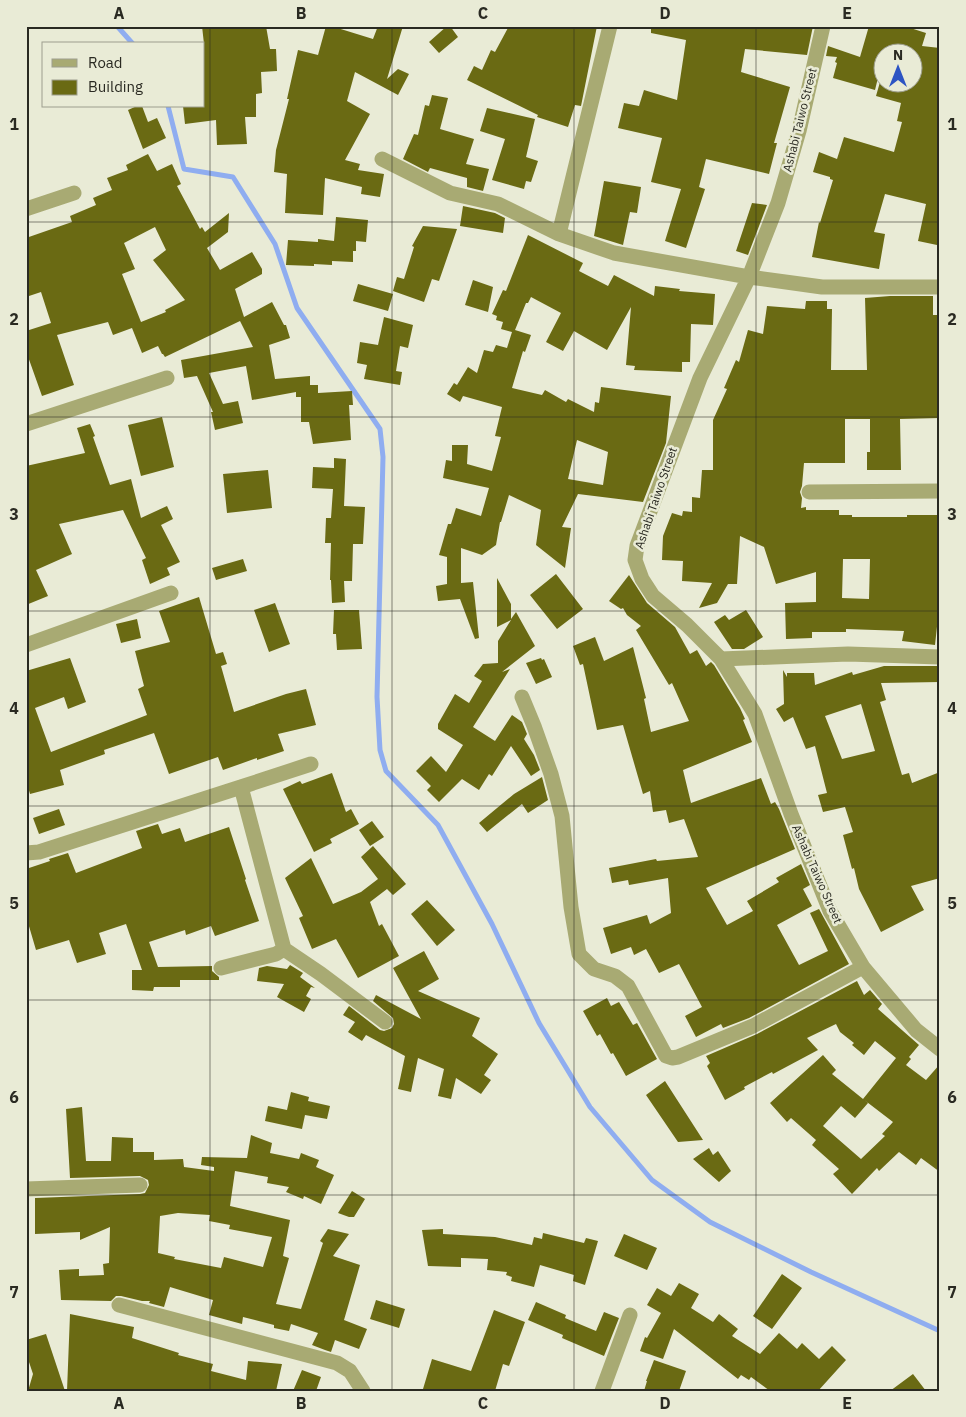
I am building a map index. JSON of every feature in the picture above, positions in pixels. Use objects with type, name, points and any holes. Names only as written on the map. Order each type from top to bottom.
[{"type":"street","points":[[559,234],[610,26]]},
{"type":"street","name":"Ashabi Taiwo Street","points":[[823,26],[799,130],[778,203],[749,277],[700,378],[637,546],[636,560],[642,578],[653,596],[687,625],[721,660],[755,714],[791,814],[830,911],[863,967],[916,1030],[940,1049]]},
{"type":"street","points":[[382,159],[450,193],[498,204],[559,234],[614,253],[749,277],[822,287],[940,287]]},
{"type":"street","points":[[26,209],[74,193]]},
{"type":"street","points":[[26,424],[167,378]]},
{"type":"street","points":[[810,492],[940,491]]},
{"type":"street","points":[[26,645],[171,593]]},
{"type":"street","points":[[721,660],[848,654],[940,657]]},
{"type":"street","points":[[522,697],[548,766],[562,816],[571,907],[579,954],[594,969],[615,976],[628,986],[666,1056],[672,1058],[678,1056],[753,1026],[863,967]]},
{"type":"street","points":[[26,853],[39,852],[311,764]]},
{"type":"street","points":[[241,787],[284,950],[322,974],[386,1022]]},
{"type":"street","points":[[221,968],[276,954],[284,950]]},
{"type":"street","points":[[26,1189],[140,1185]]},
{"type":"street","points":[[119,1305],[337,1363],[350,1371],[363,1391]]},
{"type":"street","points":[[602,1391],[630,1315]]},
{"type":"building","points":[[202,26],[247,26],[248,29],[266,26],[270,49],[276,49],[277,71],[261,72],[262,93],[256,94],[256,117],[245,117],[247,144],[217,145],[216,120],[185,124],[183,108],[205,108]]},
{"type":"building","points":[[326,26],[373,39],[378,26],[403,26],[387,79],[398,69],[409,74],[398,95],[355,72],[347,101],[370,114],[345,160],[360,164],[358,170],[384,174],[380,197],[361,194],[362,187],[325,178],[323,215],[285,213],[287,174],[274,172],[276,150],[289,99],[287,99],[298,50],[318,55]]},
{"type":"building","points":[[447,26],[450,26],[458,37],[439,53],[429,42]]},
{"type":"building","points":[[509,26],[597,26],[581,106],[575,105],[568,127],[537,117],[538,115],[467,80],[474,66],[482,70],[491,50],[495,52]]},
{"type":"building","points":[[651,26],[813,26],[807,55],[745,49],[741,72],[790,87],[774,143],[777,143],[769,174],[706,159],[699,187],[705,189],[686,248],[665,241],[681,189],[651,182],[662,138],[618,128],[624,103],[639,106],[644,90],[677,100],[686,40],[651,33]]},
{"type":"building","points":[[869,26],[904,26],[926,33],[923,42],[874,42],[874,90],[833,78],[837,57],[826,56],[828,46],[860,57]]},
{"type":"building","points":[[924,46],[940,48],[940,236],[937,245],[918,241],[926,204],[885,194],[874,232],[885,234],[879,269],[812,257],[819,222],[833,180],[830,177],[813,172],[819,152],[837,159],[844,137],[894,152],[902,122],[897,121],[901,103],[876,96],[877,92],[924,92]]},
{"type":"building","points":[[432,95],[448,98],[440,129],[474,139],[466,164],[489,169],[483,191],[467,187],[467,178],[430,168],[428,172],[403,159],[414,134],[418,135],[425,105],[429,106]]},
{"type":"building","points":[[143,108],[148,122],[157,118],[166,138],[143,149],[128,110]]},
{"type":"building","points":[[487,108],[535,119],[526,157],[538,161],[531,182],[526,181],[524,189],[492,180],[505,139],[480,131]]},
{"type":"building","points":[[148,154],[157,171],[172,164],[181,184],[177,186],[200,229],[202,227],[205,232],[229,213],[228,232],[207,248],[220,270],[252,252],[262,269],[262,274],[235,289],[244,317],[272,302],[284,325],[286,325],[290,338],[269,345],[275,379],[310,376],[310,385],[318,385],[318,393],[352,391],[353,405],[349,405],[351,440],[313,444],[309,422],[301,422],[301,397],[296,397],[296,392],[252,400],[246,366],[209,373],[223,404],[238,401],[243,423],[215,430],[211,412],[213,412],[197,376],[184,378],[181,360],[253,347],[240,321],[165,357],[158,346],[142,353],[132,328],[113,335],[108,322],[57,335],[74,385],[42,396],[26,351],[26,331],[51,323],[41,292],[26,297],[26,238],[72,222],[70,216],[96,205],[93,198],[112,190],[107,178],[128,170],[126,165]],"holes":[[[155,227],[166,250],[153,260],[185,300],[165,310],[166,312],[141,322],[122,274],[135,269],[124,243]]]},
{"type":"building","points":[[604,181],[641,187],[637,213],[630,212],[623,245],[594,236]]},
{"type":"building","points":[[752,203],[767,205],[748,255],[736,251]]},
{"type":"building","points":[[463,206],[495,213],[505,218],[503,233],[460,226]]},
{"type":"building","points":[[336,217],[368,220],[366,242],[356,241],[356,251],[353,251],[353,262],[332,261],[332,265],[314,264],[314,266],[286,265],[288,240],[318,242],[318,239],[334,241]]},
{"type":"building","points":[[423,226],[457,229],[439,281],[432,279],[424,302],[393,291],[397,277],[404,279],[414,247],[412,246]]},
{"type":"building","points":[[528,235],[583,263],[579,271],[608,286],[614,275],[654,296],[655,286],[680,289],[679,291],[715,294],[713,325],[691,324],[690,362],[682,362],[682,372],[634,370],[635,366],[626,365],[631,307],[607,350],[574,331],[563,351],[546,342],[561,313],[531,297],[528,303],[526,303],[515,330],[531,335],[525,352],[523,351],[512,388],[542,395],[545,390],[566,402],[568,399],[594,412],[595,402],[599,403],[601,387],[671,396],[666,443],[643,502],[578,494],[562,527],[571,528],[565,568],[536,545],[541,510],[509,495],[500,522],[496,545],[482,555],[461,548],[461,583],[473,582],[479,638],[475,639],[460,599],[438,601],[436,586],[447,584],[447,557],[439,555],[448,524],[451,524],[456,508],[481,516],[489,488],[443,478],[446,460],[452,461],[452,445],[468,445],[467,464],[492,471],[501,437],[495,436],[502,407],[463,396],[460,402],[447,394],[454,383],[457,385],[468,367],[477,373],[484,350],[493,352],[496,345],[507,348],[512,332],[501,329],[503,322],[496,320],[497,316],[492,314],[503,290],[506,291]],"holes":[[[577,440],[608,452],[603,485],[568,479]]]},
{"type":"building","points":[[473,280],[493,287],[488,312],[465,305]]},
{"type":"building","points":[[358,284],[393,294],[388,311],[353,301]]},
{"type":"building","points":[[933,296],[933,315],[940,315],[940,418],[900,419],[901,470],[867,470],[867,452],[870,452],[870,419],[845,419],[845,463],[804,463],[800,492],[802,498],[801,508],[806,507],[806,510],[839,510],[839,515],[852,515],[852,517],[937,515],[937,556],[940,556],[940,599],[935,645],[902,641],[904,631],[846,629],[846,632],[812,632],[812,638],[786,639],[785,603],[816,602],[816,572],[776,584],[764,547],[740,536],[737,584],[728,584],[717,603],[699,608],[712,583],[682,581],[683,561],[662,560],[663,536],[672,513],[682,516],[683,511],[692,512],[692,497],[700,498],[702,470],[713,470],[713,420],[727,389],[724,388],[736,360],[739,362],[748,330],[763,334],[767,306],[805,309],[806,301],[827,301],[827,309],[832,309],[831,370],[867,370],[865,298]],"holes":[[[843,559],[870,559],[869,599],[842,598]]]},
{"type":"building","points":[[384,317],[413,325],[408,348],[400,346],[396,371],[402,372],[400,385],[364,379],[367,365],[357,363],[360,342],[378,345]]},
{"type":"building","points":[[162,417],[174,467],[141,476],[128,425]]},
{"type":"building","points":[[90,424],[110,485],[131,479],[141,518],[167,506],[173,519],[161,525],[180,562],[167,568],[170,575],[150,584],[142,560],[146,558],[123,510],[59,524],[72,554],[36,570],[48,596],[26,605],[26,466],[85,453],[77,428]]},
{"type":"building","points":[[334,458],[346,459],[344,506],[365,507],[363,544],[353,544],[352,581],[344,581],[345,602],[332,603],[330,580],[331,543],[325,543],[326,518],[331,518],[333,489],[312,488],[313,467],[334,468]]},
{"type":"building","points":[[268,470],[272,508],[227,513],[223,474]]},
{"type":"building","points":[[243,559],[247,571],[216,580],[212,568]]},
{"type":"building","points":[[556,574],[583,609],[557,629],[530,595]]},
{"type":"building","points":[[629,575],[647,603],[675,627],[690,654],[697,650],[706,666],[711,662],[714,665],[740,708],[752,742],[683,770],[691,803],[761,778],[771,804],[775,802],[779,809],[795,849],[706,888],[727,925],[753,911],[747,901],[779,882],[776,878],[801,864],[810,885],[803,889],[812,906],[777,925],[799,965],[828,951],[810,913],[819,909],[849,964],[749,1018],[723,1028],[721,1024],[696,1037],[685,1016],[702,1007],[679,964],[659,973],[646,949],[634,955],[631,947],[611,954],[603,928],[647,915],[650,924],[671,913],[668,878],[629,885],[628,880],[612,883],[609,868],[656,859],[657,861],[698,857],[684,819],[669,823],[666,810],[653,812],[650,791],[643,794],[623,725],[597,730],[583,664],[580,665],[573,646],[595,637],[604,661],[633,647],[646,698],[644,699],[651,732],[689,721],[672,683],[669,685],[636,630],[641,626],[627,615],[623,608],[621,609],[609,601]]},
{"type":"building","points":[[497,578],[511,604],[511,619],[516,612],[535,646],[502,672],[510,669],[473,727],[495,741],[512,715],[522,722],[527,734],[524,739],[534,755],[540,770],[531,776],[511,746],[492,776],[489,774],[479,790],[462,779],[439,802],[427,790],[431,786],[416,771],[431,756],[446,772],[463,745],[438,729],[438,724],[455,694],[469,703],[482,681],[474,676],[483,664],[498,663],[498,641],[511,620],[497,627]]},
{"type":"building","points":[[199,597],[216,654],[223,652],[227,664],[221,666],[234,712],[306,689],[316,725],[278,734],[284,751],[257,760],[257,758],[223,770],[218,757],[169,774],[154,733],[104,750],[105,754],[60,770],[64,785],[30,794],[26,780],[26,671],[70,658],[86,702],[68,709],[64,697],[35,708],[51,752],[147,715],[138,689],[144,686],[135,651],[170,642],[159,611]]},
{"type":"building","points":[[275,603],[290,644],[269,652],[254,610]]},
{"type":"building","points":[[334,610],[359,610],[362,649],[337,650],[336,634],[333,634]]},
{"type":"building","points":[[746,610],[763,637],[744,649],[732,649],[714,622],[725,615],[729,620]]},
{"type":"building","points":[[137,619],[141,638],[121,643],[116,624]]},
{"type":"building","points":[[541,658],[542,660],[544,659],[552,677],[536,684],[526,663]]},
{"type":"building","points":[[884,666],[940,666],[940,682],[881,683],[886,700],[880,702],[902,775],[909,773],[912,783],[940,772],[940,878],[911,886],[924,910],[881,932],[859,889],[854,868],[852,869],[843,835],[853,832],[845,807],[823,812],[818,795],[827,793],[815,746],[806,749],[793,717],[784,722],[776,709],[784,704],[783,670],[787,677],[787,673],[814,673],[815,685],[852,672],[853,675]],"holes":[[[861,704],[875,751],[842,759],[825,716]]]},
{"type":"building","points":[[332,773],[346,812],[351,809],[359,824],[330,839],[332,843],[314,852],[283,789],[300,781],[302,784]]},
{"type":"building","points":[[542,777],[548,800],[528,813],[522,804],[487,832],[479,823],[514,794]]},
{"type":"building","points":[[59,809],[65,825],[39,834],[33,818]]},
{"type":"building","points":[[372,821],[384,837],[370,846],[359,830]]},
{"type":"building","points":[[158,824],[162,834],[180,828],[185,842],[229,827],[259,921],[215,936],[211,926],[186,935],[185,930],[149,942],[158,967],[212,966],[212,971],[219,977],[219,980],[180,980],[180,987],[154,987],[153,991],[132,990],[132,970],[142,970],[126,924],[99,933],[106,954],[77,963],[69,940],[36,950],[26,916],[26,869],[68,853],[76,873],[142,848],[136,831]]},
{"type":"building","points":[[373,846],[406,884],[393,895],[387,889],[370,902],[379,926],[382,924],[399,956],[358,978],[336,939],[312,949],[299,918],[303,916],[285,878],[311,858],[333,904],[361,892],[378,879],[361,857]]},
{"type":"building","points":[[427,900],[455,930],[437,946],[411,914]]},
{"type":"building","points":[[424,951],[439,979],[418,991],[480,1018],[472,1036],[498,1054],[484,1075],[491,1080],[481,1094],[456,1078],[451,1099],[438,1096],[444,1069],[418,1058],[411,1092],[398,1089],[405,1056],[366,1035],[362,1041],[348,1032],[355,1022],[343,1015],[349,1006],[380,1030],[384,1031],[392,1028],[394,1024],[393,1018],[373,1001],[376,995],[421,1019],[393,968]]},
{"type":"building","points":[[290,965],[303,973],[300,977],[315,988],[311,987],[306,996],[311,999],[304,1012],[277,997],[284,984],[257,981],[259,968],[267,966],[287,969]]},
{"type":"building","points":[[857,981],[864,995],[870,990],[882,1004],[878,1009],[919,1045],[909,1057],[911,1059],[906,1065],[926,1080],[940,1064],[940,1172],[921,1158],[916,1165],[899,1152],[879,1171],[877,1168],[852,1194],[833,1174],[839,1169],[812,1145],[816,1140],[791,1118],[787,1122],[770,1103],[823,1055],[836,1070],[832,1074],[863,1099],[896,1058],[875,1041],[864,1055],[852,1045],[854,1043],[840,1032],[836,1024],[807,1038],[818,1050],[744,1087],[745,1089],[725,1100],[707,1066],[710,1063],[706,1056],[757,1034]],"holes":[[[868,1103],[893,1122],[882,1134],[885,1136],[861,1159],[823,1126],[841,1106],[855,1118]]]},
{"type":"building","points":[[607,998],[611,1006],[619,1002],[633,1025],[637,1023],[657,1059],[626,1076],[600,1034],[597,1036],[583,1011]]},
{"type":"building","points":[[665,1081],[703,1140],[678,1142],[646,1095]]},
{"type":"building","points":[[291,1092],[309,1097],[308,1101],[330,1106],[327,1119],[305,1115],[302,1129],[265,1121],[268,1106],[287,1110]]},
{"type":"building","points":[[82,1107],[86,1161],[111,1161],[112,1137],[133,1138],[133,1152],[154,1152],[154,1160],[183,1159],[184,1167],[214,1171],[214,1167],[201,1165],[202,1157],[247,1158],[251,1135],[272,1143],[270,1153],[299,1159],[301,1153],[319,1160],[316,1167],[334,1175],[321,1204],[304,1196],[303,1199],[286,1192],[289,1187],[267,1183],[268,1177],[235,1171],[230,1206],[290,1220],[283,1256],[289,1258],[276,1304],[301,1309],[323,1243],[320,1241],[328,1229],[349,1234],[333,1256],[360,1265],[344,1320],[367,1329],[359,1349],[335,1340],[331,1352],[325,1350],[312,1345],[318,1333],[291,1324],[289,1331],[243,1317],[242,1324],[209,1315],[213,1300],[170,1287],[164,1307],[149,1303],[150,1301],[121,1296],[116,1296],[111,1301],[61,1300],[59,1270],[79,1269],[79,1276],[104,1275],[103,1264],[109,1263],[110,1227],[80,1240],[80,1232],[35,1234],[35,1198],[140,1194],[145,1193],[149,1185],[148,1180],[140,1176],[70,1178],[66,1109]],"holes":[[[178,1213],[210,1215],[209,1221],[230,1225],[229,1229],[272,1237],[263,1267],[224,1257],[221,1268],[174,1259],[175,1257],[158,1253],[160,1216]]]},
{"type":"building","points":[[709,1148],[713,1155],[718,1151],[731,1171],[719,1182],[693,1159]]},
{"type":"building","points":[[352,1191],[365,1199],[354,1217],[349,1217],[338,1213]]},
{"type":"building","points":[[443,1229],[443,1234],[495,1237],[532,1245],[534,1237],[542,1239],[543,1233],[584,1243],[586,1238],[598,1241],[585,1285],[573,1281],[574,1275],[540,1265],[534,1287],[511,1281],[512,1277],[506,1275],[507,1272],[487,1270],[488,1259],[461,1258],[461,1267],[428,1266],[422,1230]]},
{"type":"building","points":[[624,1234],[657,1248],[647,1270],[614,1256]]},
{"type":"building","points":[[782,1274],[802,1288],[772,1329],[753,1316]]},
{"type":"building","points":[[679,1283],[699,1294],[691,1308],[713,1322],[719,1314],[738,1329],[732,1336],[760,1354],[779,1333],[797,1349],[802,1343],[819,1359],[832,1346],[846,1360],[818,1391],[770,1391],[751,1377],[749,1380],[741,1375],[738,1379],[674,1329],[663,1359],[640,1351],[645,1337],[647,1338],[661,1313],[647,1305],[657,1288],[671,1296]]},
{"type":"building","points":[[376,1300],[405,1309],[399,1328],[370,1319]]},
{"type":"building","points":[[536,1302],[566,1315],[565,1318],[596,1331],[604,1312],[619,1318],[604,1356],[562,1338],[563,1335],[528,1320]]},
{"type":"building","points":[[494,1310],[525,1322],[509,1366],[503,1364],[495,1391],[431,1391],[423,1389],[432,1359],[471,1371]]},
{"type":"building","points":[[70,1314],[134,1327],[132,1338],[179,1353],[178,1355],[213,1364],[211,1371],[246,1380],[248,1361],[282,1364],[276,1391],[67,1391]]},
{"type":"building","points":[[46,1334],[65,1391],[28,1391],[33,1374],[26,1353],[26,1340]]},
{"type":"building","points":[[654,1360],[686,1371],[679,1391],[644,1391]]},
{"type":"building","points":[[302,1370],[321,1377],[316,1391],[293,1391]]},
{"type":"building","points":[[913,1374],[926,1391],[890,1391]]},
{"type":"waterway","points":[[117,26],[131,42]]},
{"type":"waterway","points":[[169,108],[184,169],[233,177],[275,244],[297,308],[380,429],[383,457],[377,697],[380,750],[386,771],[438,825],[492,924],[539,1023],[590,1107],[652,1180],[710,1222],[811,1272],[940,1331]]}]
